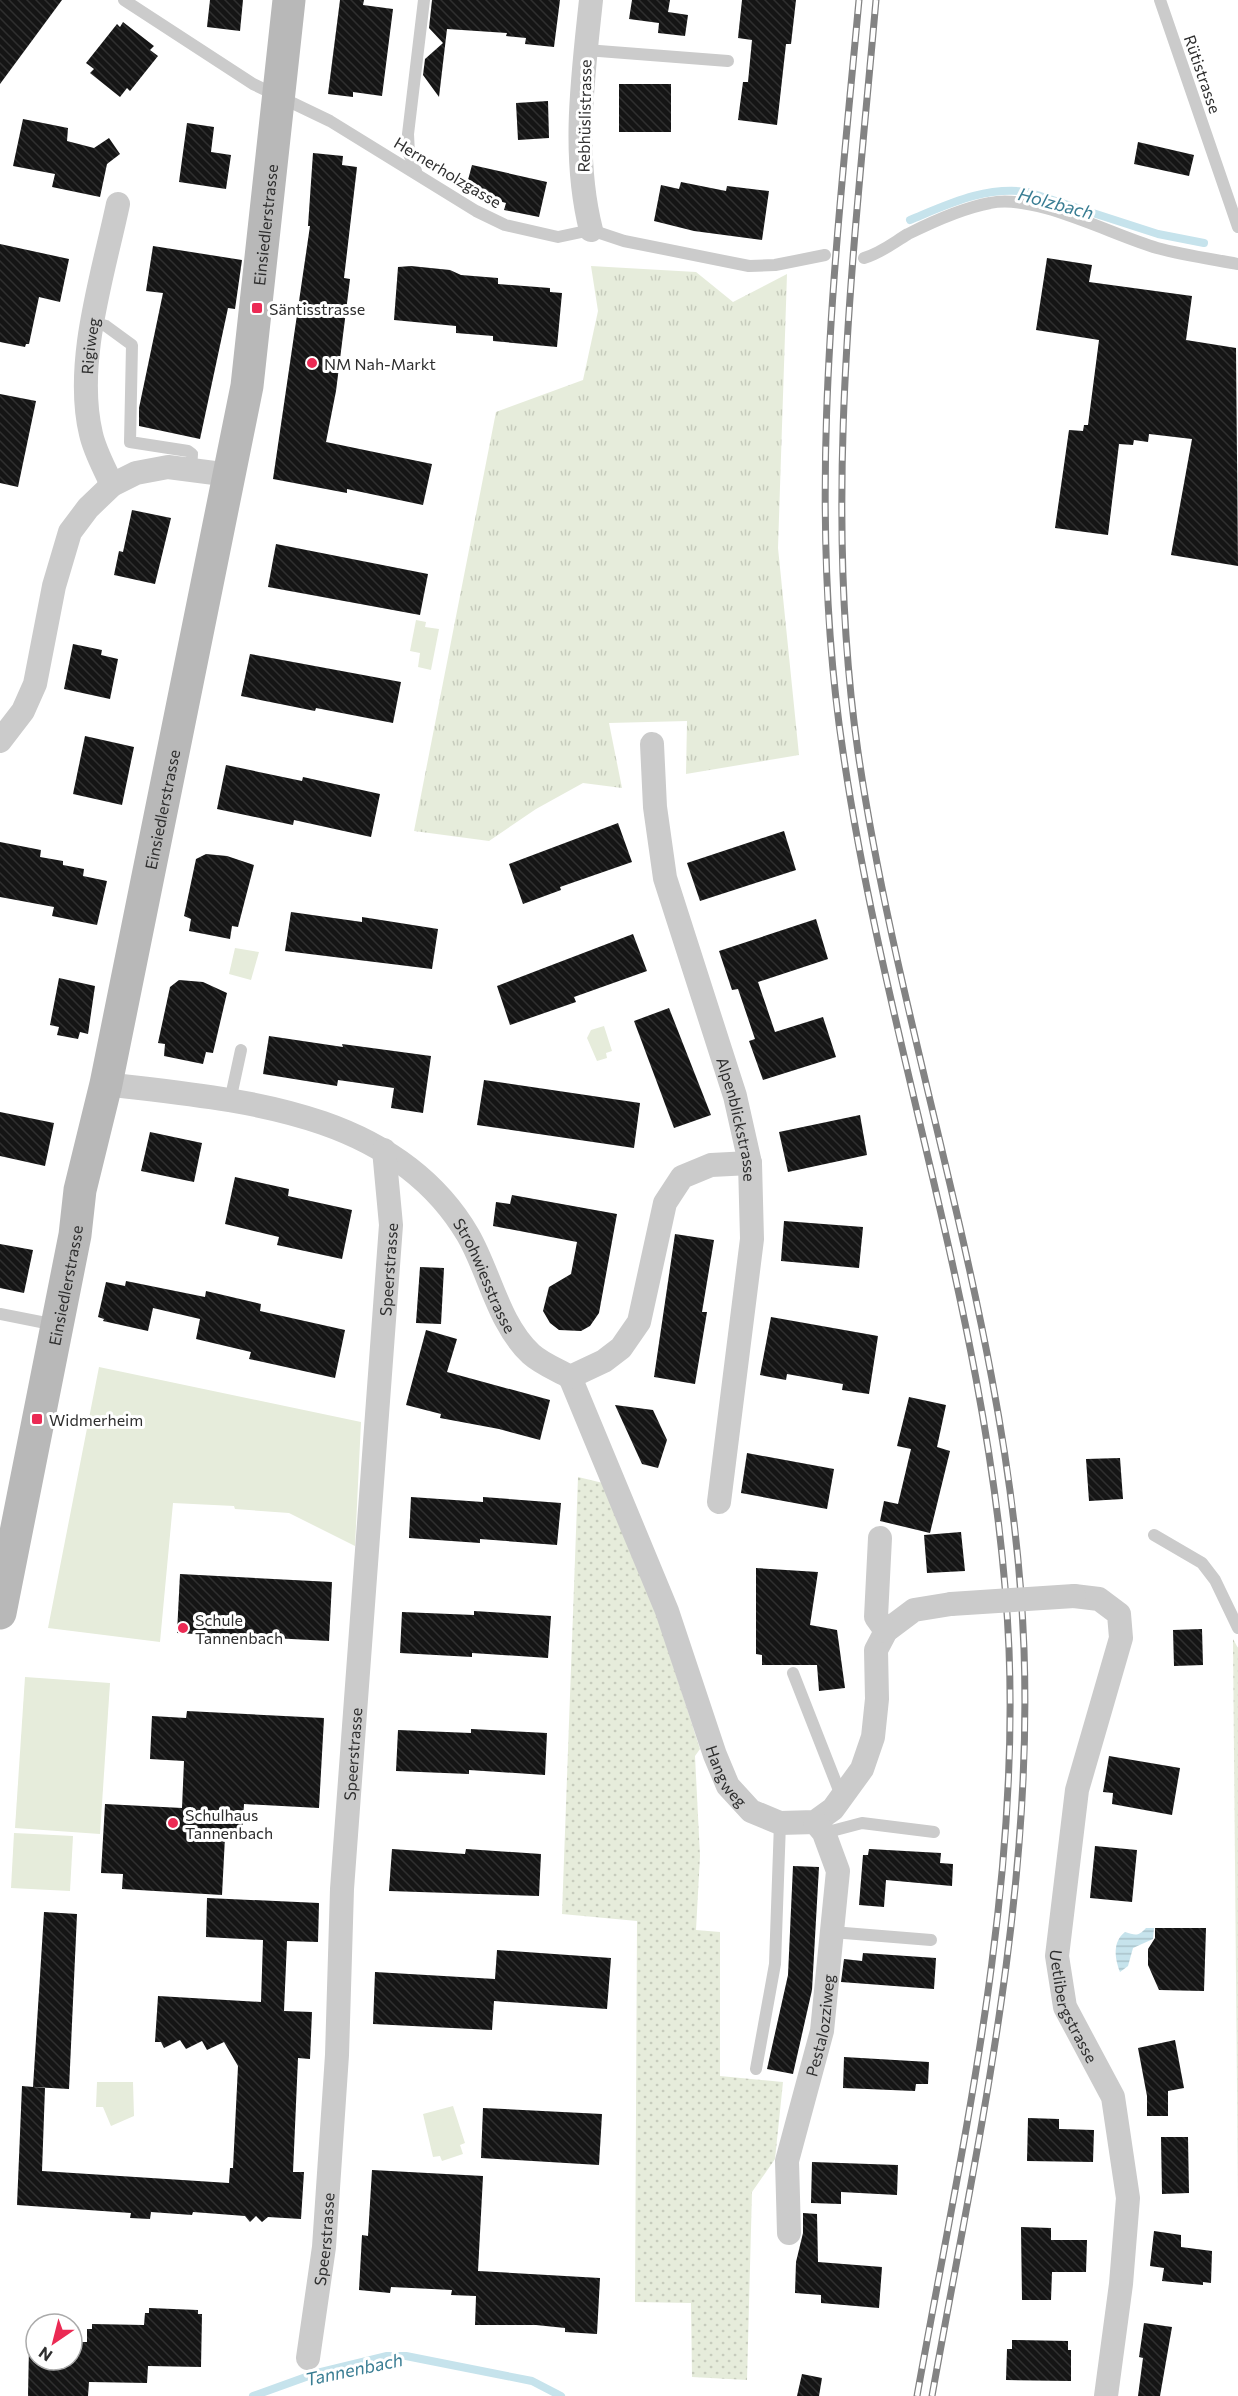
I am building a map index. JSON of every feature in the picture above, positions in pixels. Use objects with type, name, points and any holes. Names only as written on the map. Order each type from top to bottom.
[{"type":"main road","name":"Einsiedlerstrasse","points":[[0,1613],[75,1235],[80,1190],[106,1084],[230,475],[256,319],[289,0]]},
{"type":"street","name":"Rebhüslistrasse","points":[[591,0],[581,93],[583,200],[591,230]]},
{"type":"street","name":"Rigiweg","points":[[112,485],[92,436],[86,405],[93,322],[118,204]]},
{"type":"street","points":[[0,741],[23,711],[35,684],[54,586],[70,532],[88,508],[112,485],[136,473],[168,467],[230,475]]},
{"type":"street","name":"Alpenblickstrasse","points":[[652,744],[655,807],[664,878],[735,1096],[750,1163],[752,1239],[719,1503]]},
{"type":"street","name":"Strohwiesstrasse","points":[[106,1084],[230,1101],[336,1125],[410,1166],[435,1189],[469,1236],[510,1327],[532,1355],[570,1377]]},
{"type":"street","name":"Speerstrasse","points":[[308,2358],[324,2247],[337,2055],[342,1889],[374,1429],[379,1403],[391,1225],[384,1150]]},
{"type":"street","points":[[570,1377],[604,1361],[621,1348],[639,1322],[665,1203],[682,1177],[711,1165],[750,1163]]},
{"type":"street","name":"Hangweg","points":[[570,1377],[667,1611],[715,1755],[728,1786],[751,1811],[780,1823],[819,1828]]},
{"type":"street","points":[[819,1828],[862,1769],[873,1737],[877,1699],[876,1650],[886,1631],[876,1617],[880,1538]]},
{"type":"street","name":"Uetlibergstrasse","points":[[886,1631],[914,1610],[951,1604],[1074,1596],[1099,1599],[1119,1614],[1121,1638],[1077,1790],[1057,1956],[1065,2007],[1113,2097],[1128,2198],[1122,2284],[1106,2396]]},
{"type":"street","name":"Pestalozziweg","points":[[789,2233],[788,2161],[822,2031],[838,1871],[819,1828]]},
{"type":"lane","name":"Hernerholzgasse","points":[[124,0],[253,84],[330,121],[416,171],[476,211],[505,225],[558,237],[591,230]]},
{"type":"lane","points":[[416,171],[409,154],[408,134],[424,0]]},
{"type":"lane","name":"Rütistrasse","points":[[1160,0],[1238,226]]},
{"type":"lane","points":[[586,50],[728,61]]},
{"type":"lane","points":[[864,258],[877,254],[908,235],[952,216],[990,202],[1008,201],[1034,205],[1158,248],[1238,264]]},
{"type":"lane","points":[[591,230],[624,241],[748,266],[774,266],[825,255]]},
{"type":"lane","points":[[93,322],[106,326],[132,345],[130,442],[188,452],[192,454],[191,469]]},
{"type":"lane","points":[[230,1101],[241,1050]]},
{"type":"lane","points":[[0,1314],[57,1326]]},
{"type":"lane","points":[[1154,1535],[1202,1563],[1215,1580],[1238,1628]]},
{"type":"lane","points":[[793,1673],[842,1798]]},
{"type":"lane","points":[[756,2069],[775,1965],[780,1823]]},
{"type":"lane","points":[[819,1828],[862,1823],[934,1832]]},
{"type":"lane","points":[[832,1932],[931,1940]]},
{"type":"green space","points":[[591,266],[696,272],[733,302],[787,274],[778,548],[799,755],[686,774],[687,721],[609,723],[622,788],[583,783],[536,809],[489,841],[414,831],[496,412],[583,380],[598,311]]},
{"type":"green space","points":[[416,620],[426,622],[425,627],[439,629],[431,670],[418,667],[420,653],[410,651]]},
{"type":"green space","points":[[235,948],[259,952],[251,980],[229,974]]},
{"type":"green space","points":[[604,1026],[612,1051],[606,1053],[607,1058],[597,1061],[587,1038],[591,1030]]},
{"type":"green space","points":[[99,1367],[361,1422],[355,1546],[289,1513],[235,1509],[234,1506],[173,1503],[160,1642],[48,1628]]},
{"type":"green space","points":[[578,1477],[603,1483],[654,1606],[700,1749],[695,1756],[700,1856],[696,1930],[720,1932],[720,2076],[783,2082],[775,2159],[752,2192],[747,2380],[692,2377],[691,2303],[635,2302],[637,1921],[562,1914]]},
{"type":"green space","points":[[1233,1639],[1238,1648],[1238,2199]]},
{"type":"green space","points":[[25,1677],[110,1683],[100,1834],[15,1828]]},
{"type":"green space","points":[[14,1833],[73,1836],[70,1891],[11,1888]]},
{"type":"green space","points":[[97,2082],[133,2082],[134,2116],[111,2126],[103,2107],[96,2107]]},
{"type":"green space","points":[[453,2106],[465,2143],[460,2145],[463,2154],[442,2161],[440,2156],[433,2157],[423,2114]]},
{"type":"water","points":[[1146,1928],[1154,1928],[1153,1939],[1133,1948],[1128,1966],[1120,1972],[1116,1956],[1118,1941],[1125,1932],[1136,1934]]},
{"type":"building","points":[[0,0],[62,0],[0,84]]},
{"type":"building","points":[[210,0],[243,0],[240,31],[207,27]]},
{"type":"building","points":[[340,0],[364,0],[363,5],[393,9],[382,96],[353,92],[353,97],[328,94]]},
{"type":"building","points":[[432,0],[560,0],[554,47],[525,44],[526,38],[506,36],[507,33],[447,29],[439,97],[423,75],[425,59],[443,43],[429,28]]},
{"type":"building","points":[[632,0],[670,0],[668,12],[688,15],[685,36],[658,33],[659,23],[629,19]]},
{"type":"building","points":[[742,0],[796,0],[791,44],[786,44],[777,125],[738,120],[743,82],[748,82],[752,40],[738,38]]},
{"type":"building","points":[[123,22],[154,46],[150,50],[158,56],[130,91],[127,88],[120,97],[90,73],[94,69],[86,63],[117,24],[120,27]]},
{"type":"building","points":[[619,84],[671,84],[671,132],[619,132]]},
{"type":"building","points":[[548,101],[549,138],[518,140],[516,103]]},
{"type":"building","points":[[23,119],[68,128],[67,141],[94,148],[109,138],[120,154],[107,164],[100,197],[52,187],[55,174],[13,166]]},
{"type":"building","points":[[187,123],[214,127],[211,152],[231,155],[226,189],[179,182]]},
{"type":"building","points":[[1138,142],[1194,155],[1189,176],[1134,164]]},
{"type":"building","points":[[313,153],[343,156],[342,165],[357,167],[344,278],[350,279],[336,391],[326,442],[432,464],[423,505],[347,489],[347,493],[273,479],[310,226],[308,226]]},
{"type":"building","points":[[472,165],[547,182],[539,217],[504,210],[506,203],[465,191]]},
{"type":"building","points":[[681,182],[726,191],[727,186],[769,191],[762,240],[694,231],[654,221],[661,185],[679,189]]},
{"type":"building","points":[[0,244],[69,259],[60,302],[39,297],[29,344],[25,347],[0,342]]},
{"type":"building","points":[[153,246],[242,260],[235,309],[228,308],[200,439],[139,426],[139,408],[163,293],[146,291]]},
{"type":"building","points":[[1047,258],[1092,265],[1089,282],[1192,296],[1186,340],[1236,348],[1238,566],[1171,555],[1192,439],[1149,434],[1148,442],[1134,440],[1133,445],[1119,444],[1108,535],[1055,528],[1069,430],[1083,431],[1084,425],[1088,425],[1099,340],[1036,330]]},
{"type":"building","points":[[398,267],[450,270],[461,275],[498,278],[498,284],[550,288],[550,292],[562,293],[557,347],[493,341],[493,336],[456,333],[456,326],[394,320]]},
{"type":"building","points":[[0,394],[36,401],[18,487],[0,483]]},
{"type":"building","points":[[132,510],[171,518],[155,584],[114,575],[119,551],[123,552]]},
{"type":"building","points":[[276,544],[428,574],[420,615],[268,587]]},
{"type":"building","points":[[73,644],[102,650],[101,655],[118,659],[110,699],[64,689]]},
{"type":"building","points":[[250,654],[401,682],[393,723],[316,708],[315,711],[241,696]]},
{"type":"building","points":[[85,736],[134,747],[122,805],[73,794]]},
{"type":"building","points":[[226,765],[302,781],[303,777],[380,794],[371,837],[294,820],[293,825],[217,809]]},
{"type":"building","points":[[618,823],[632,862],[560,887],[561,890],[523,904],[509,864]]},
{"type":"building","points":[[784,831],[796,870],[700,901],[687,863]]},
{"type":"building","points":[[0,842],[41,850],[40,857],[63,861],[63,865],[84,869],[83,876],[107,881],[97,925],[52,916],[54,907],[0,897]]},
{"type":"building","points":[[206,854],[227,856],[254,865],[238,927],[232,926],[230,939],[189,931],[191,919],[184,916],[196,859]]},
{"type":"building","points":[[291,912],[362,922],[362,917],[438,929],[432,969],[285,951]]},
{"type":"building","points":[[816,919],[828,959],[758,982],[775,1032],[823,1017],[836,1057],[763,1080],[749,1041],[755,1039],[738,989],[732,990],[719,951]]},
{"type":"building","points":[[633,934],[647,971],[574,997],[576,1002],[510,1025],[497,986]]},
{"type":"building","points":[[59,978],[95,986],[88,1034],[80,1032],[78,1039],[57,1035],[59,1027],[50,1025]]},
{"type":"building","points":[[179,980],[203,982],[227,993],[213,1053],[206,1052],[203,1064],[164,1056],[165,1044],[158,1043],[170,987]]},
{"type":"building","points":[[669,1008],[711,1115],[674,1128],[634,1021]]},
{"type":"building","points":[[269,1036],[343,1047],[342,1044],[431,1056],[423,1113],[391,1108],[394,1088],[338,1080],[337,1086],[263,1074]]},
{"type":"building","points":[[484,1080],[640,1103],[634,1148],[477,1125]]},
{"type":"building","points":[[0,1112],[54,1123],[45,1166],[0,1156]]},
{"type":"building","points":[[860,1115],[867,1155],[788,1172],[779,1132]]},
{"type":"building","points":[[150,1132],[202,1143],[194,1182],[141,1171]]},
{"type":"building","points":[[235,1177],[289,1189],[288,1196],[352,1210],[342,1259],[277,1245],[279,1237],[225,1224]]},
{"type":"building","points":[[512,1195],[617,1214],[599,1313],[590,1326],[581,1331],[559,1330],[550,1323],[543,1311],[549,1287],[571,1274],[577,1242],[493,1226],[496,1202],[510,1204]]},
{"type":"building","points":[[784,1221],[863,1227],[859,1268],[781,1261]]},
{"type":"building","points":[[675,1234],[714,1240],[702,1312],[707,1312],[695,1384],[654,1377]]},
{"type":"building","points":[[0,1244],[33,1250],[24,1293],[0,1288]]},
{"type":"building","points":[[420,1267],[444,1268],[441,1324],[416,1323]]},
{"type":"building","points":[[126,1281],[205,1297],[206,1291],[261,1304],[260,1311],[345,1330],[335,1378],[249,1359],[251,1352],[196,1339],[200,1319],[153,1308],[148,1331],[103,1321],[104,1319],[98,1317],[106,1282],[125,1286]]},
{"type":"building","points":[[771,1317],[878,1336],[869,1394],[842,1390],[843,1384],[787,1374],[786,1380],[760,1375]]},
{"type":"building","points":[[426,1330],[457,1339],[447,1372],[550,1400],[540,1440],[499,1429],[440,1418],[441,1414],[406,1405]]},
{"type":"building","points":[[909,1397],[946,1405],[937,1447],[950,1451],[930,1533],[880,1521],[884,1501],[898,1504],[911,1449],[897,1446]]},
{"type":"building","points":[[615,1405],[653,1410],[667,1440],[658,1468],[642,1464]]},
{"type":"building","points":[[747,1453],[834,1469],[827,1509],[741,1493]]},
{"type":"building","points":[[1120,1458],[1123,1499],[1089,1501],[1086,1459]]},
{"type":"building","points":[[411,1497],[483,1502],[483,1497],[561,1503],[557,1545],[480,1539],[480,1543],[409,1538]]},
{"type":"building","points":[[961,1532],[965,1571],[927,1573],[924,1535]]},
{"type":"building","points":[[756,1568],[818,1572],[810,1625],[837,1630],[845,1688],[819,1691],[817,1665],[762,1665],[762,1655],[756,1654]]},
{"type":"building","points":[[180,1574],[332,1582],[329,1641],[177,1633]]},
{"type":"building","points":[[474,1611],[551,1616],[548,1658],[472,1653],[472,1657],[400,1653],[402,1612],[474,1615]]},
{"type":"building","points":[[1202,1629],[1203,1665],[1174,1666],[1173,1630]]},
{"type":"building","points":[[187,1711],[324,1718],[319,1808],[244,1804],[242,1838],[225,1837],[222,1895],[122,1889],[123,1874],[101,1873],[105,1804],[182,1808],[184,1761],[150,1759],[152,1716],[186,1718]]},
{"type":"building","points":[[471,1729],[547,1733],[545,1775],[469,1770],[469,1774],[396,1771],[398,1730],[471,1733]]},
{"type":"building","points":[[1109,1756],[1180,1768],[1172,1815],[1112,1804],[1113,1793],[1103,1792]]},
{"type":"building","points":[[1095,1846],[1137,1850],[1132,1902],[1090,1898]]},
{"type":"building","points":[[392,1849],[465,1854],[466,1849],[541,1854],[539,1896],[389,1891]]},
{"type":"building","points":[[869,1849],[941,1853],[940,1863],[953,1864],[952,1886],[886,1880],[884,1907],[859,1905],[863,1855],[868,1855]]},
{"type":"building","points":[[793,1866],[819,1867],[812,1990],[793,2074],[767,2069],[788,1975]]},
{"type":"building","points":[[207,1898],[319,1903],[318,1942],[287,1941],[284,2011],[312,2012],[310,2059],[298,2058],[293,2172],[304,2172],[301,2219],[268,2217],[262,2222],[256,2216],[250,2222],[245,2216],[151,2212],[150,2219],[130,2218],[131,2213],[17,2205],[22,2086],[45,2088],[42,2171],[229,2183],[230,2168],[233,2168],[238,2066],[224,2042],[207,2050],[202,2041],[186,2049],[180,2040],[164,2048],[161,2042],[155,2042],[158,1996],[261,2002],[263,1940],[206,1937]]},
{"type":"building","points":[[44,1912],[77,1914],[69,2089],[33,2087]]},
{"type":"building","points":[[1155,1928],[1206,1928],[1204,1991],[1159,1990],[1148,1965],[1148,1949],[1155,1938]]},
{"type":"building","points":[[497,1950],[611,1958],[607,2009],[494,2001],[492,2030],[373,2024],[375,1972],[495,1979]]},
{"type":"building","points":[[863,1953],[936,1958],[934,1989],[841,1982],[844,1959],[862,1961]]},
{"type":"building","points":[[1175,2040],[1184,2088],[1168,2091],[1168,2116],[1147,2116],[1147,2096],[1138,2048]]},
{"type":"building","points":[[844,2057],[929,2062],[928,2084],[916,2084],[915,2091],[843,2088]]},
{"type":"building","points":[[483,2108],[602,2114],[599,2165],[481,2158]]},
{"type":"building","points":[[1028,2118],[1059,2119],[1059,2129],[1094,2130],[1093,2162],[1027,2161]]},
{"type":"building","points":[[1161,2137],[1188,2137],[1189,2193],[1162,2194]]},
{"type":"building","points":[[812,2162],[898,2165],[897,2195],[841,2192],[841,2204],[811,2203]]},
{"type":"building","points":[[372,2170],[483,2176],[478,2271],[600,2278],[597,2334],[565,2332],[565,2328],[536,2325],[475,2325],[476,2296],[451,2295],[452,2290],[391,2287],[390,2293],[359,2290],[362,2235],[368,2236]]},
{"type":"building","points":[[803,2213],[817,2214],[818,2262],[882,2267],[879,2308],[821,2303],[821,2295],[795,2293],[796,2262],[803,2233]]},
{"type":"building","points":[[1021,2227],[1051,2228],[1051,2240],[1087,2240],[1086,2272],[1052,2272],[1051,2300],[1022,2300]]},
{"type":"building","points":[[1154,2231],[1181,2235],[1181,2247],[1212,2251],[1211,2283],[1203,2282],[1203,2285],[1162,2281],[1164,2268],[1150,2266]]},
{"type":"building","points":[[149,2308],[198,2310],[198,2314],[202,2314],[201,2367],[148,2366],[147,2383],[89,2382],[88,2396],[28,2396],[28,2372],[84,2372],[84,2342],[87,2342],[87,2329],[92,2329],[92,2324],[144,2325],[145,2313],[149,2313]]},
{"type":"building","points":[[1144,2323],[1172,2327],[1160,2396],[1138,2396],[1143,2358],[1139,2357]]},
{"type":"building","points":[[1012,2340],[1068,2341],[1068,2350],[1071,2350],[1071,2381],[1006,2380],[1007,2349],[1012,2349]]},
{"type":"building","points":[[802,2374],[822,2378],[819,2396],[797,2396]]},
{"type":"waterway","name":"Holzbach","points":[[910,220],[982,194],[1028,192],[1158,234],[1204,243]]},
{"type":"waterway","name":"Tannenbach","points":[[253,2396],[317,2373],[387,2356],[406,2356],[532,2381],[561,2396]]},
{"type":"railway","points":[[859,0],[841,188],[828,376],[825,470],[826,564],[832,658],[843,752],[862,864],[938,1199],[984,1422],[1000,1535],[1009,1649],[1010,1743],[1005,1837],[996,1931],[968,2118],[917,2396]]},
{"type":"railway","points":[[876,0],[845,376],[842,470],[843,564],[848,658],[858,752],[877,864],[978,1310],[1000,1422],[1016,1535],[1024,1649],[1024,1743],[1020,1837],[1010,1931],[983,2118],[932,2396]]},
{"type":"place","name":"Säntisstrasse","points":[[257,308]]},
{"type":"place","name":"NM Nah-Markt","points":[[312,363]]},
{"type":"place","name":"Widmerheim","points":[[37,1419]]},
{"type":"place","name":"Schule Tannenbach","points":[[183,1628]]},
{"type":"place","name":"Schulhaus Tannenbach","points":[[173,1823]]}]
